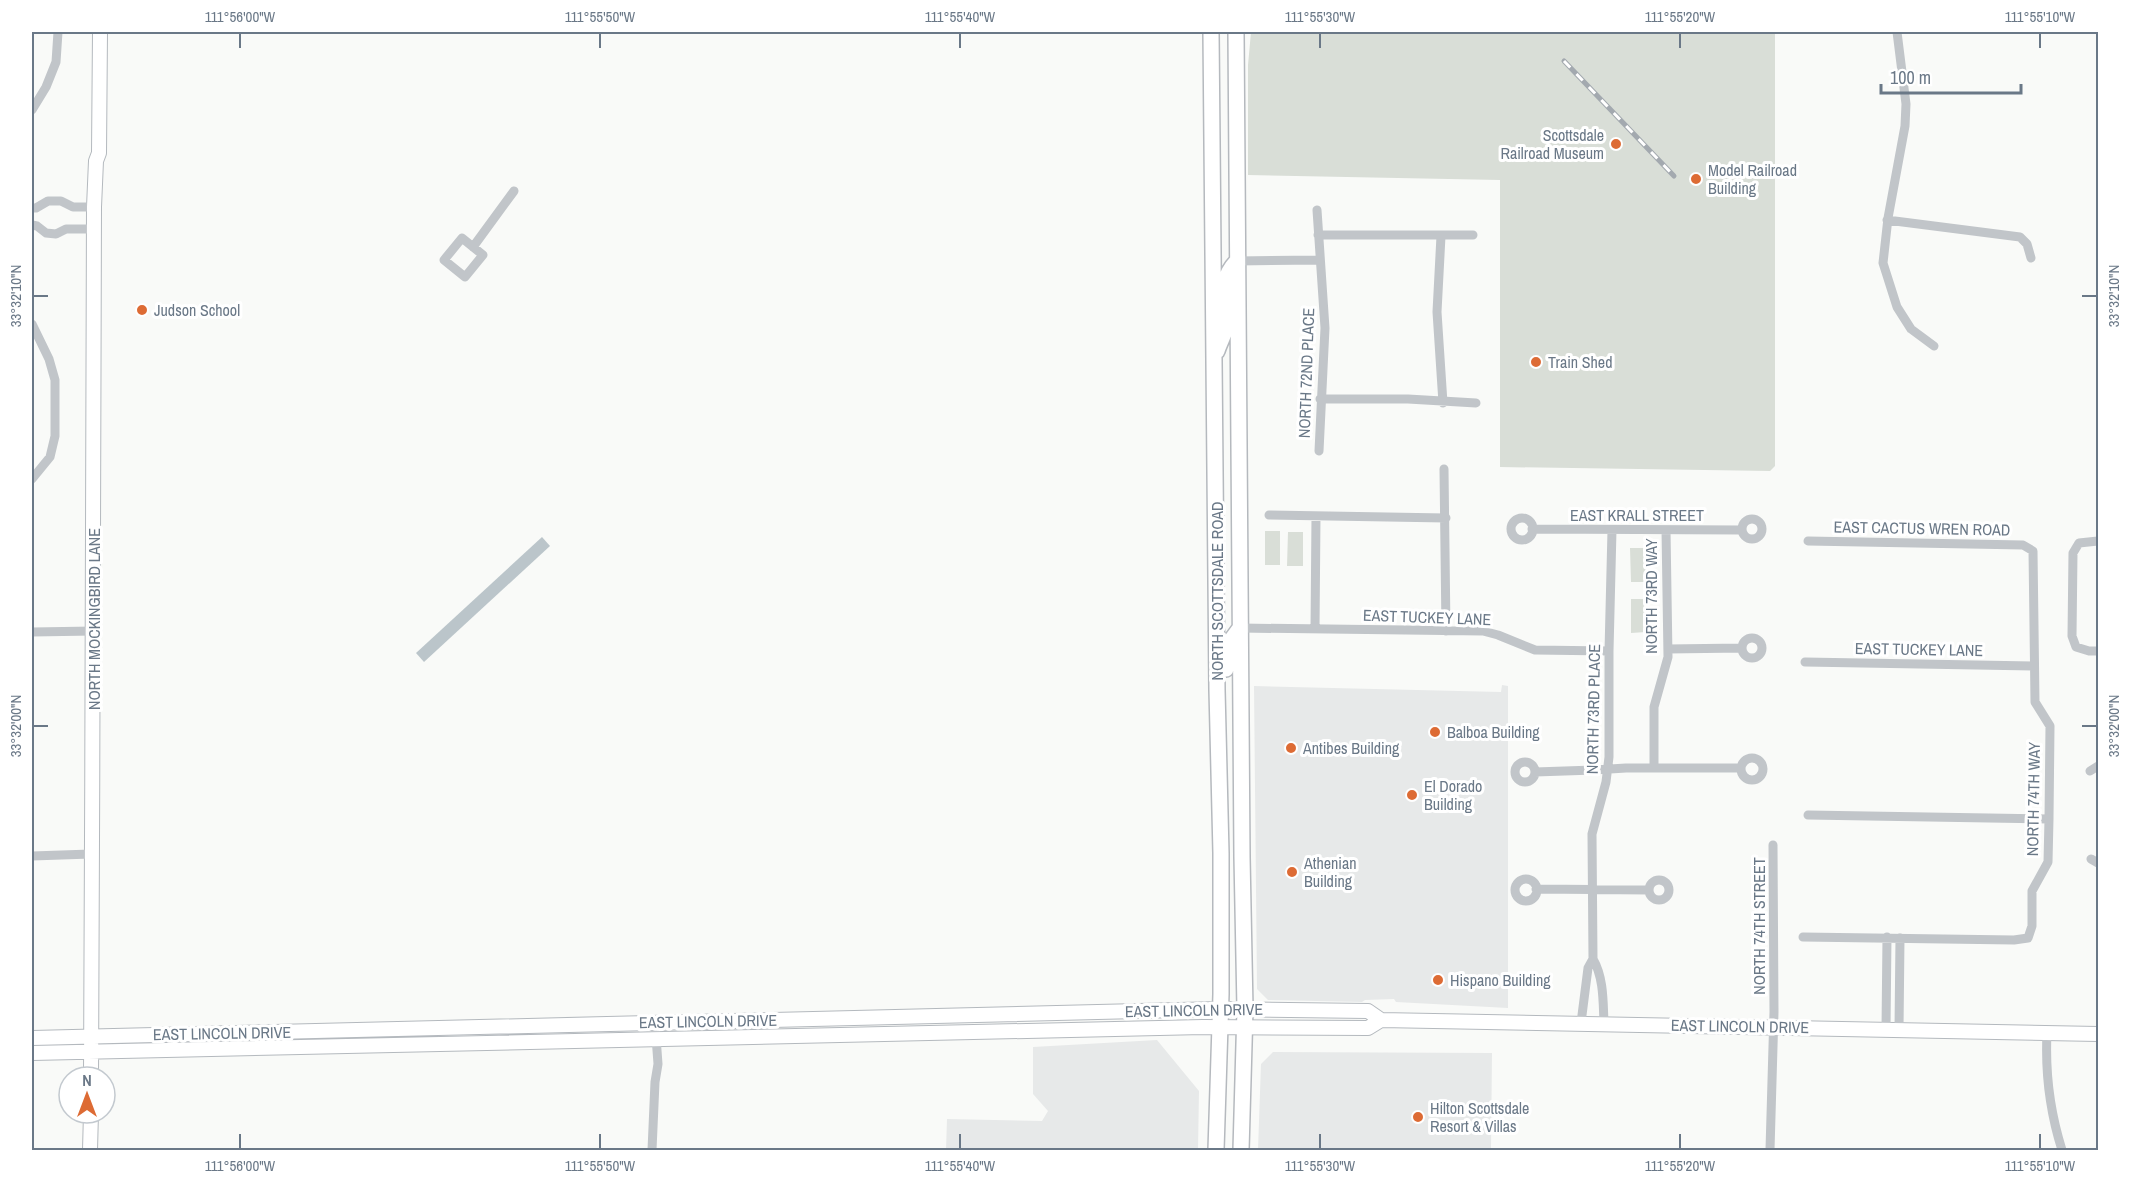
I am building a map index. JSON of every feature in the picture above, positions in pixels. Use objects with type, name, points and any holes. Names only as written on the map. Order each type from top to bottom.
[{"type":"main road","name":"NORTH MOCKINGBIRD LANE","points":[[92,32],[90,153],[96,161]]},
{"type":"main road","name":"NORTH MOCKINGBIRD LANE","points":[[91,1065],[94,207],[96,161],[99,153],[100,32]]},
{"type":"main road","name":"NORTH SCOTTSDALE ROAD","points":[[1210,32],[1221,1009],[1216,1150]]},
{"type":"main road","name":"NORTH SCOTTSDALE ROAD","points":[[1236,32],[1245,1009],[1241,1150]]},
{"type":"main road","points":[[1213,152],[1222,186],[1223,242],[1227,252],[1238,261],[1229,269],[1224,281],[1225,331],[1214,357]]},
{"type":"main road","points":[[1216,528],[1226,558],[1227,611],[1233,622],[1240,628],[1229,644],[1226,669],[1217,690]]},
{"type":"main road","points":[[1219,789],[1242,788]]},
{"type":"main road","name":"EAST LINCOLN DRIVE","points":[[32,1038],[1221,1009],[1368,1011],[1381,1020]]},
{"type":"main road","name":"EAST LINCOLN DRIVE","points":[[32,1053],[1220,1027],[1368,1028],[1381,1020],[2098,1034]]},
{"type":"main road","points":[[327,1030],[327,1046]]},
{"type":"main road","points":[[90,1150],[91,1125]]},
{"type":"street","points":[[32,110],[56,62],[58,32]]},
{"type":"street","points":[[1897,32],[1906,104],[1905,126],[1887,220],[1883,263],[1898,307],[1911,329],[1934,346]]},
{"type":"street","points":[[472,247],[514,191]]},
{"type":"street","points":[[94,207],[73,207],[61,201],[48,201],[34,208],[34,226],[46,233],[56,234],[66,229],[94,228]]},
{"type":"street","points":[[1317,210],[1318,235],[1473,236]]},
{"type":"street","points":[[1887,220],[2020,237],[2027,244],[2031,258]]},
{"type":"street","name":"NORTH 72ND PLACE","points":[[1318,235],[1325,328],[1319,451]]},
{"type":"street","points":[[1441,236],[1437,312],[1443,403]]},
{"type":"street","points":[[1238,261],[1319,260]]},
{"type":"street","points":[[32,324],[49,359],[55,380],[55,436],[50,457],[34,476]]},
{"type":"street","points":[[1320,399],[1408,399],[1443,403],[1476,403]]},
{"type":"street","points":[[1444,469],[1446,631]]},
{"type":"street","points":[[1269,515],[1446,518]]},
{"type":"street","points":[[1315,629],[1316,516]]},
{"type":"street","name":"EAST KRALL STREET","points":[[1532,529],[1742,530]]},
{"type":"street","name":"NORTH 73RD PLACE","points":[[1581,1023],[1588,968],[1593,959],[1592,834],[1610,757],[1609,651],[1612,530]]},
{"type":"street","name":"NORTH 73RD WAY","points":[[1654,768],[1654,706],[1668,657],[1666,530]]},
{"type":"street","name":"EAST CACTUS WREN ROAD","points":[[1808,541],[2023,545],[2033,551]]},
{"type":"street","points":[[2098,541],[2079,543],[2073,553],[2072,636],[2076,647],[2098,651]]},
{"type":"street","name":"NORTH 74TH WAY","points":[[1900,938],[2014,940],[2028,938],[2032,926],[2032,891],[2048,862],[2049,819],[2050,726],[2035,702],[2033,551]]},
{"type":"street","points":[[32,632],[94,625]]},
{"type":"street","name":"EAST TUCKEY LANE","points":[[1240,628],[1490,633],[1542,651],[1609,651]]},
{"type":"street","points":[[1668,649],[1742,648]]},
{"type":"street","name":"EAST TUCKEY LANE","points":[[1805,662],[2033,666]]},
{"type":"street","points":[[1535,772],[1626,768],[1741,768]]},
{"type":"street","points":[[1808,815],[2049,819]]},
{"type":"street","name":"NORTH 74TH STREET","points":[[1770,1150],[1773,846]]},
{"type":"street","points":[[32,856],[91,854]]},
{"type":"street","points":[[1536,889],[1649,890]]},
{"type":"street","points":[[1803,937],[1900,938],[1893,1029]]},
{"type":"street","points":[[1887,937],[1893,1029]]},
{"type":"street","name":"NORTH 73RD PLACE","points":[[1593,959],[1598,968],[1604,1023]]},
{"type":"street","points":[[652,1150],[658,1064],[656,1023]]},
{"type":"street","points":[[2048,1033],[2049,1095],[2052,1118],[2062,1150]]},
{"type":"shaded area","points":[[1251,32],[1775,32],[1775,466],[1770,471],[1500,467],[1500,180],[1248,175],[1248,65]]},
{"type":"shaded area","points":[[1265,531],[1280,531],[1280,565],[1265,565]]},
{"type":"shaded area","points":[[1288,532],[1303,532],[1303,566],[1287,566]]},
{"type":"shaded area","points":[[542,537],[550,546],[424,662],[416,653]]},
{"type":"shaded area","points":[[1630,548],[1646,548],[1646,582],[1631,582]]},
{"type":"shaded area","points":[[1631,599],[1646,599],[1646,632],[1631,633]]},
{"type":"shaded area","points":[[1502,685],[1508,686],[1508,1008],[1396,1002],[1394,999],[1362,1002],[1268,1000],[1257,989],[1254,686],[1501,692]]},
{"type":"shaded area","points":[[1157,1040],[1199,1091],[1198,1150],[946,1150],[947,1119],[1042,1121],[1048,1111],[1033,1094],[1033,1047]]},
{"type":"shaded area","points":[[1273,1052],[1492,1053],[1491,1148],[1490,1150],[1258,1150],[1261,1064]]},
{"type":"railway","points":[[1564,61],[1674,176]]},
{"type":"place","name":"Scottsdale Railroad Museum","points":[[1616,144]]},
{"type":"place","name":"Model Railroad Building","points":[[1696,179]]},
{"type":"place","name":"Judson School","points":[[142,310]]},
{"type":"place","name":"Train Shed","points":[[1536,362]]},
{"type":"place","name":"Balboa Building","points":[[1435,732]]},
{"type":"place","name":"Antibes Building","points":[[1291,748]]},
{"type":"place","name":"El Dorado Building","points":[[1412,795]]},
{"type":"place","name":"Athenian Building","points":[[1292,872]]},
{"type":"place","name":"Hispano Building","points":[[1438,980]]},
{"type":"place","name":"Hilton Scottsdale Resort & Villas","points":[[1418,1117]]}]
